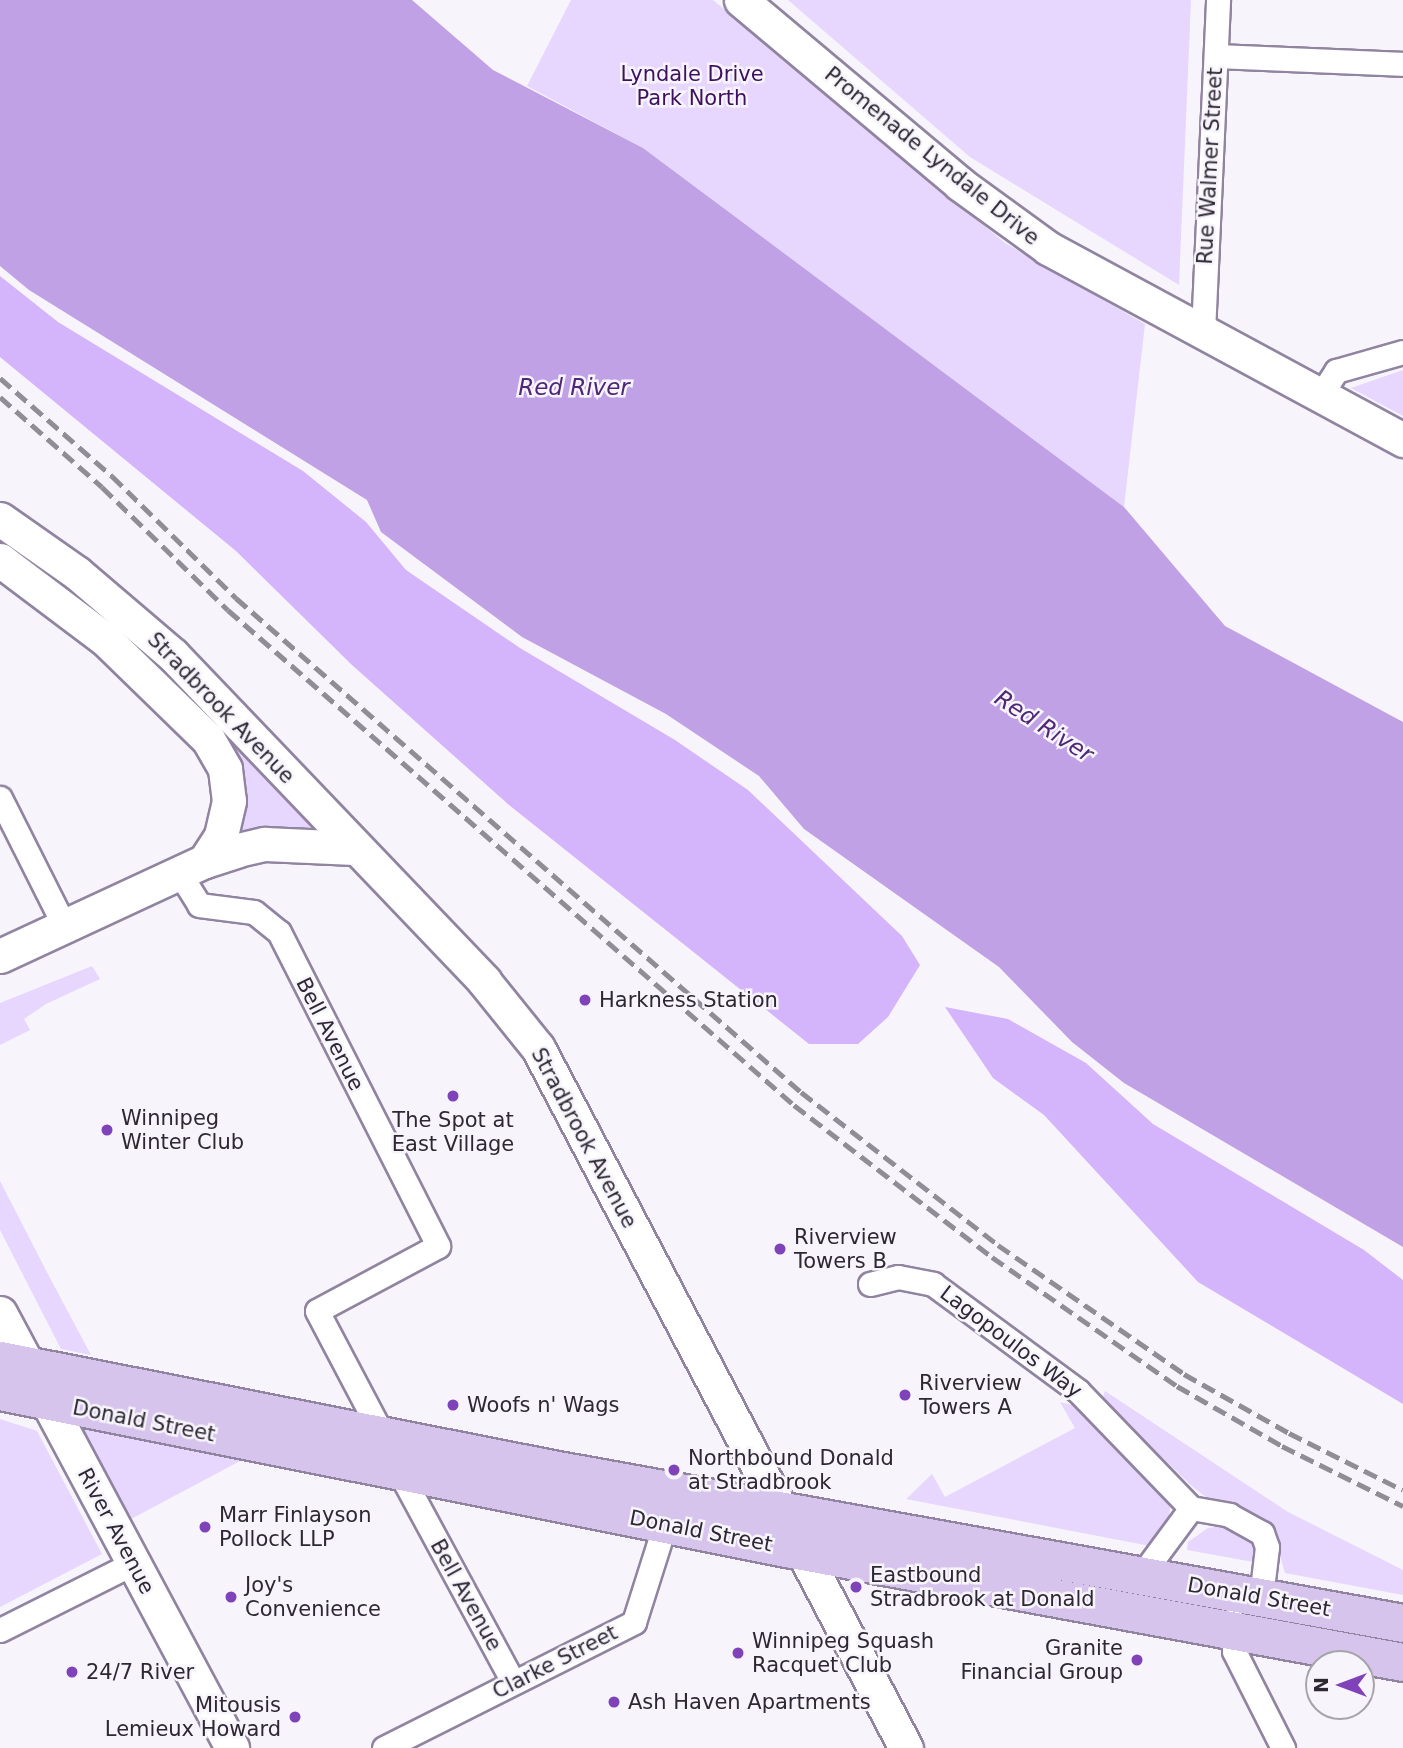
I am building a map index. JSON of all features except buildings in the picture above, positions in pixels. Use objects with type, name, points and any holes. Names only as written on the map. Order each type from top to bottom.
[{"type":"main road","name":"Promenade Lyndale Drive","points":[[741,0],[960,184],[1037,240],[1403,440]]},
{"type":"main road","name":"Stradbrook Avenue","points":[[0,519],[77,573],[173,655],[354,848],[484,981],[538,1048],[799,1550],[906,1748]]},
{"type":"main road","name":"Stradbrook Avenue","points":[[0,560],[105,639],[208,739],[225,769],[229,800],[221,836],[193,867]]},
{"type":"main road","points":[[0,956],[193,867],[265,844],[354,848]]},
{"type":"main road","name":"River Avenue","points":[[0,1313],[13,1363],[45,1401],[232,1748]]},
{"type":"main road","name":"Donald Street","points":[[13,1363],[780,1511],[1403,1623]]},
{"type":"main road","name":"Donald Street","points":[[0,1391],[799,1550],[1403,1662]]},
{"type":"street","name":"Rue Walmer Street","points":[[1203,332],[1218,0]]},
{"type":"street","points":[[1216,56],[1403,64]]},
{"type":"street","points":[[1320,396],[1336,371],[1403,352]]},
{"type":"street","points":[[0,798],[65,927]]},
{"type":"street","name":"Bell Avenue","points":[[193,867],[199,905],[254,912],[279,932],[439,1246],[317,1311],[383,1436]]},
{"type":"street","name":"Lagopoulos Way","points":[[870,1284],[898,1277],[933,1284],[1079,1391],[1191,1508]]},
{"type":"street","name":"Bell Avenue","points":[[399,1471],[513,1682]]},
{"type":"street","points":[[1140,1577],[1191,1508],[1229,1515],[1262,1532],[1267,1547],[1249,1595],[1230,1630],[1234,1651],[1283,1748]]},
{"type":"street","name":"Clarke Street","points":[[384,1748],[634,1622],[665,1524]]},
{"type":"street","points":[[0,1630],[134,1563]]},
{"type":"green space","name":"Lyndale Drive Park North","points":[[571,0],[713,0],[1005,243],[1145,324],[1124,507],[643,148],[527,86]]},
{"type":"green space","points":[[788,0],[1191,0],[1179,285],[970,157]]},
{"type":"green space","points":[[1403,370],[1403,416],[1351,388]]},
{"type":"green space","points":[[228,711],[354,848],[214,849],[217,752]]},
{"type":"green space","points":[[92,966],[100,979],[46,1004],[24,1019],[30,1030],[0,1045],[0,1003]]},
{"type":"green space","points":[[0,1181],[91,1355],[61,1349],[0,1230]]},
{"type":"green space","points":[[1105,1391],[1288,1512],[1403,1570],[1403,1595],[1285,1573],[1276,1542],[1257,1515],[1207,1498],[1193,1487],[1102,1400]]},
{"type":"green space","points":[[1060,1402],[1076,1406],[1171,1502],[1168,1523],[1150,1546],[906,1499],[932,1474],[945,1497],[1075,1428]]},
{"type":"green space","points":[[81,1410],[233,1439],[242,1460],[114,1528],[64,1435]]},
{"type":"green space","points":[[0,1419],[37,1431],[102,1554],[0,1607]]},
{"type":"green space","points":[[1231,1525],[1253,1536],[1259,1563],[1187,1550],[1188,1542],[1208,1528]]},
{"type":"shaded area","points":[[0,276],[58,322],[303,471],[366,522],[406,570],[520,648],[675,740],[748,790],[902,936],[920,965],[888,1017],[858,1044],[809,1044],[509,805],[352,665],[236,551],[0,357]]},
{"type":"shaded area","points":[[945,1007],[1008,1019],[1086,1063],[1153,1124],[1364,1250],[1403,1280],[1403,1404],[1198,1282],[1044,1115],[993,1078]]},
{"type":"water","name":"Red River","points":[[0,0],[412,0],[493,70],[643,148],[1124,507],[1225,626],[1403,722],[1403,1247],[1124,1083],[1072,1042],[999,967],[804,829],[759,776],[666,714],[522,637],[381,532],[367,500],[29,290],[0,266]]},
{"type":"railway","points":[[0,378],[112,476],[236,598],[801,1092],[998,1245],[1184,1374],[1289,1433],[1403,1490]]},
{"type":"railway","points":[[0,397],[102,487],[228,610],[794,1105],[992,1257],[1177,1386],[1282,1446],[1403,1506]]},
{"type":"place","name":"Harkness Station","points":[[585,1000]]},
{"type":"place","name":"The Spot at East Village","points":[[453,1096]]},
{"type":"place","name":"Winnipeg Winter Club","points":[[107,1130]]},
{"type":"place","name":"Riverview Towers B","points":[[780,1249]]},
{"type":"place","name":"Riverview Towers A","points":[[905,1395]]},
{"type":"place","name":"Woofs n' Wags","points":[[453,1405]]},
{"type":"place","name":"Northbound Donald at Stradbrook","points":[[674,1470]]},
{"type":"place","name":"Marr Finlayson Pollock LLP","points":[[205,1527]]},
{"type":"place","name":"Eastbound Stradbrook at Donald","points":[[856,1587]]},
{"type":"place","name":"Joy's Convenience","points":[[231,1597]]},
{"type":"place","name":"Winnipeg Squash Racquet Club","points":[[738,1653]]},
{"type":"place","name":"Granite Financial Group","points":[[1137,1660]]},
{"type":"place","name":"24/7 River","points":[[72,1672]]},
{"type":"place","name":"Ash Haven Apartments","points":[[614,1702]]},
{"type":"place","name":"Mitousis Lemieux Howard","points":[[295,1717]]}]
